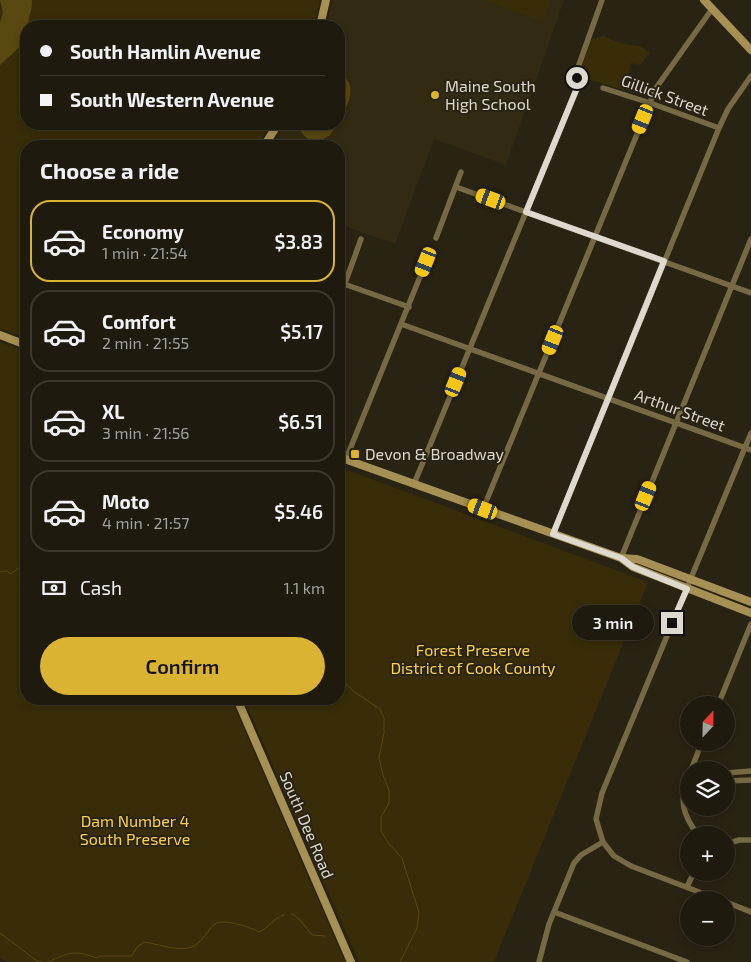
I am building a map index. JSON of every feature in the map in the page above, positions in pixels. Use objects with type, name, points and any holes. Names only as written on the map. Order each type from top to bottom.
[{"type":"street","points":[[321,20],[326,0]]},
{"type":"street","points":[[414,484],[577,88],[576,73],[602,0]]},
{"type":"street","points":[[704,0],[751,50]]},
{"type":"street","points":[[483,509],[650,103],[661,79],[712,9]]},
{"type":"street","points":[[553,534],[719,128],[728,109],[751,76]]},
{"type":"street","name":"Gillick Street","points":[[603,88],[719,128]]},
{"type":"street","points":[[436,238],[461,172]]},
{"type":"street","points":[[456,187],[751,293]]},
{"type":"street","points":[[345,281],[361,239]]},
{"type":"street","points":[[621,558],[751,239]]},
{"type":"street","points":[[345,451],[426,262]]},
{"type":"street","points":[[345,284],[408,307]]},
{"type":"street","name":"Arthur Street","points":[[401,324],[748,449]]},
{"type":"street","points":[[0,335],[20,343]]},
{"type":"street","points":[[697,891],[621,861],[608,850],[603,842],[596,819],[602,793],[748,449],[751,433]]},
{"type":"street","points":[[345,459],[621,558],[637,559],[751,602]]},
{"type":"street","points":[[621,558],[633,567],[751,613]]},
{"type":"street","points":[[722,696],[751,624]]},
{"type":"street","name":"South Dee Road","points":[[240,705],[351,962]]},
{"type":"street","points":[[735,773],[751,772]]},
{"type":"street","points":[[735,781],[751,780]]},
{"type":"street","points":[[735,841],[751,840]]},
{"type":"street","points":[[539,962],[554,912],[574,863],[581,855],[603,842]]},
{"type":"street","points":[[687,887],[690,881]]},
{"type":"street","points":[[735,906],[751,912]]},
{"type":"street","points":[[554,912],[686,962]]},
{"type":"shaded area","points":[[0,0],[32,0],[29,20],[20,20],[20,47],[0,65],[0,22],[3,13]]},
{"type":"shaded area","name":"Maine South High School","points":[[332,0],[564,0],[506,165],[434,139],[395,244],[345,226],[345,140],[275,140],[281,130],[345,130],[345,20],[328,20]]},
{"type":"shaded area","points":[[345,78],[350,86],[350,96],[345,109]]},
{"type":"shaded area","points":[[333,130],[330,135],[322,140],[310,140],[301,131]]},
{"type":"green space","points":[[0,0],[320,0],[315,20],[20,20],[20,130],[267,130],[260,140],[20,140],[20,336],[0,329]]},
{"type":"green space","points":[[483,0],[551,0],[543,22]]},
{"type":"green space","points":[[603,36],[623,44],[640,46],[650,53],[640,65],[631,63],[624,90],[584,78],[578,73],[590,40]]},
{"type":"green space","name":"Dam Number 4 South Preserve","points":[[0,342],[20,350],[20,705],[234,705],[345,962],[7,962],[0,958]]},
{"type":"green space","name":"Forest Preserve District of Cook County","points":[[345,469],[648,582],[494,962],[359,962],[247,705],[345,705]]},
{"type":"waterway","points":[[0,572],[7,571],[11,574],[20,567]]},
{"type":"waterway","points":[[345,682],[353,691],[380,709],[384,718],[384,733],[379,758],[389,790],[389,803],[381,817],[381,831],[389,844],[402,858],[419,913],[417,928],[400,962]]},
{"type":"waterway","points":[[291,914],[300,920],[312,935],[325,936]]},
{"type":"waterway","points":[[48,962],[72,953],[97,958],[100,956],[132,956],[137,947],[144,942],[182,949],[188,948],[197,944],[212,926],[219,922],[237,924],[259,932],[284,915]]},
{"type":"waterway","points":[[0,933],[37,961],[42,962]]},
{"type":"place","name":"Maine South High School","points":[[435,95]]},
{"type":"place","name":"Devon & Broadway","points":[[355,454]]},
{"type":"route","points":[[577,78],[577,88],[526,212],[664,261],[553,534],[621,558],[633,567],[687,589],[672,623]]}]
